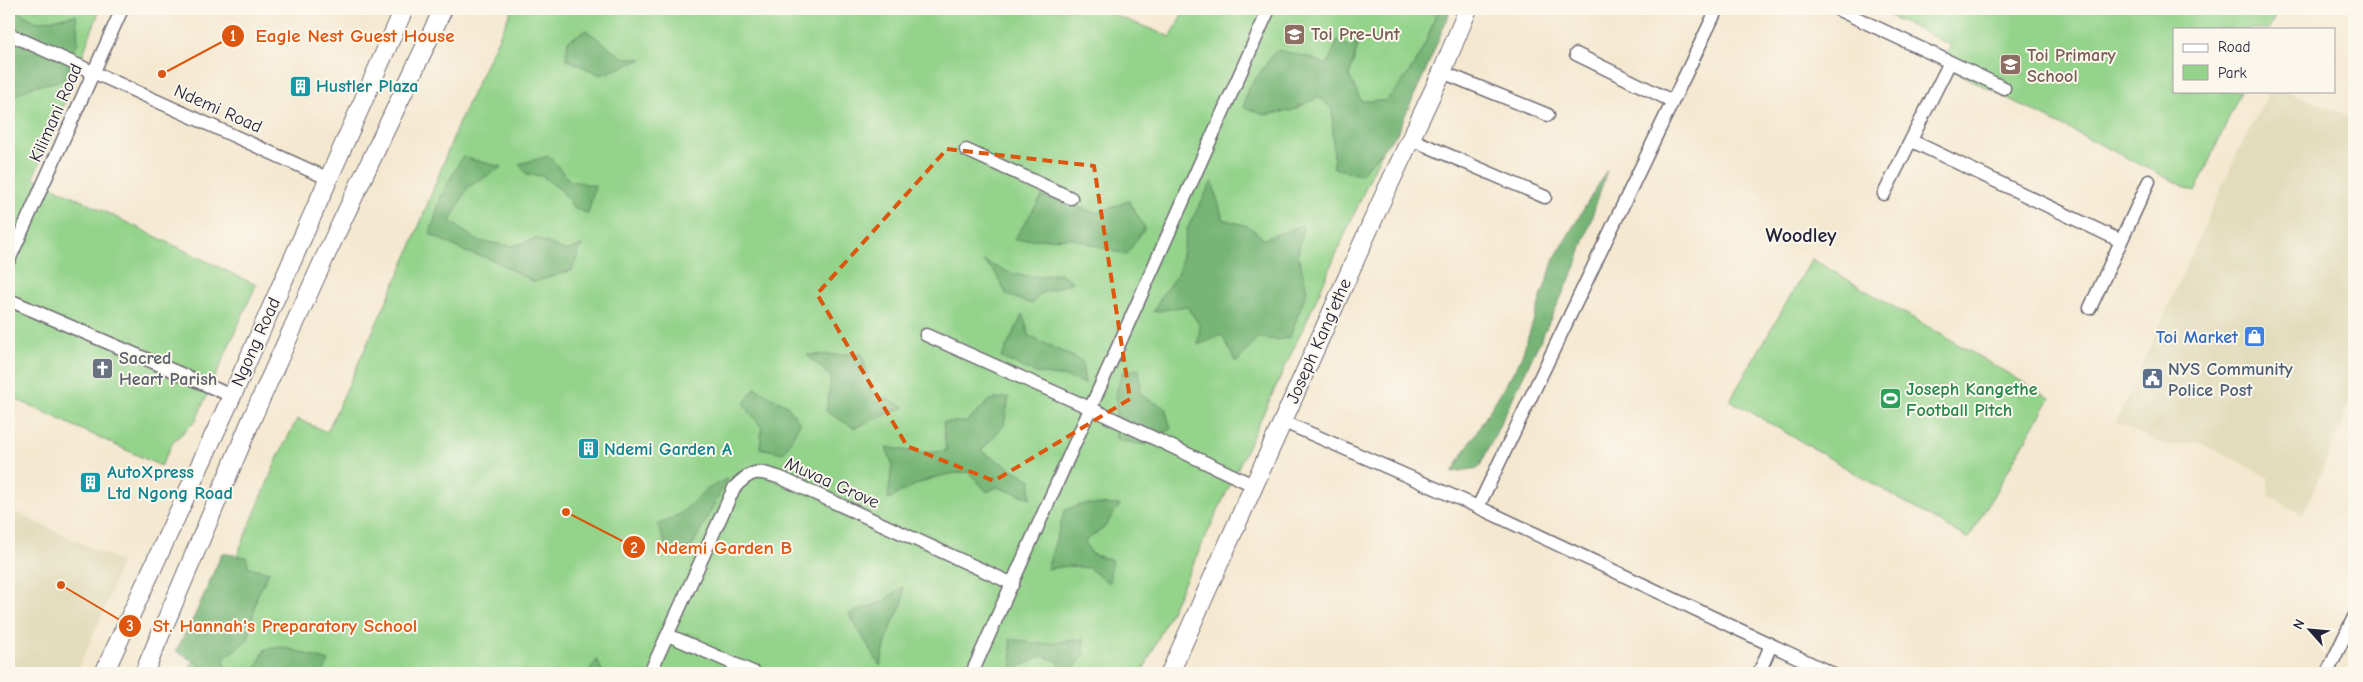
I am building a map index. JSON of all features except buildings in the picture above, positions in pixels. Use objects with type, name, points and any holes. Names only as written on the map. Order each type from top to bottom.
[{"type":"main road","name":"Ngong Road","points":[[104,673],[232,396],[404,9]]},
{"type":"main road","name":"Ngong Road","points":[[144,673],[256,407],[443,9]]},
{"type":"main road","name":"Joseph Kang'ethe","points":[[1170,673],[1442,72],[1468,9]]},
{"type":"street","name":"Kilimani Road","points":[[9,260],[122,9]]},
{"type":"street","points":[[972,673],[1269,9]]},
{"type":"street","points":[[1478,507],[1717,9]]},
{"type":"street","points":[[1837,9],[2004,88]]},
{"type":"street","name":"Ndemi Road","points":[[9,34],[329,179]]},
{"type":"street","points":[[1576,54],[1672,101]]},
{"type":"street","points":[[1884,194],[1950,62]]},
{"type":"street","points":[[1442,72],[1548,115]]},
{"type":"street","points":[[1411,139],[1545,197]]},
{"type":"street","points":[[1912,141],[2121,241]]},
{"type":"street","points":[[966,150],[1071,198]]},
{"type":"street","points":[[2090,308],[2149,182]]},
{"type":"street","points":[[9,300],[232,396]]},
{"type":"street","points":[[926,335],[1090,408],[1255,486]]},
{"type":"street","points":[[1284,422],[1478,507],[1831,673]]},
{"type":"street","name":"Muvaa Grove","points":[[650,673],[734,488],[744,478],[761,472],[790,482],[1013,584]]},
{"type":"street","points":[[2327,673],[2354,617]]},
{"type":"street","points":[[668,635],[755,673]]},
{"type":"street","points":[[1759,673],[1771,645]]},
{"type":"highlighted area","points":[[947,149],[1094,166],[1130,399],[994,481],[907,446],[817,294]]},
{"type":"shaded area","name":"Toi Market","points":[[2269,92],[2289,92],[2354,118],[2354,394],[2303,515],[2269,496],[2268,477],[2236,460],[2198,442],[2166,446],[2116,422],[2239,149]]},
{"type":"shaded area","points":[[9,509],[121,562],[105,608],[76,673],[9,673]]},
{"type":"green space","points":[[9,9],[100,9],[49,144],[33,177],[256,285],[196,420],[173,442],[161,466],[9,396]]},
{"type":"green space","points":[[9,9],[13,9],[37,22],[76,15],[78,41],[65,80],[34,86],[9,98]]},
{"type":"green space","points":[[512,9],[1099,9],[1171,37],[1184,9],[1445,9],[1307,320],[1142,673],[188,673],[279,455],[297,419],[327,432],[409,252],[459,122]]},
{"type":"green space","points":[[1431,9],[1451,9],[1396,135],[1360,175],[1334,168],[1332,108],[1318,97],[1291,111],[1264,115],[1244,107],[1247,91],[1276,50],[1309,57],[1327,65],[1338,40],[1349,47],[1359,41],[1349,76],[1361,101],[1385,101],[1402,83],[1422,51],[1435,16]]},
{"type":"green space","points":[[1875,9],[2278,9],[2269,28],[2173,28],[2173,92],[2241,92],[2195,192],[1941,65],[1951,45]]},
{"type":"green space","points":[[586,30],[622,57],[643,59],[601,75],[566,59],[568,41]]},
{"type":"green space","points":[[549,156],[569,180],[595,186],[588,214],[573,207],[561,190],[542,176],[527,174],[519,164]]},
{"type":"green space","points":[[462,157],[502,167],[468,187],[450,221],[478,241],[514,246],[537,238],[566,251],[582,245],[572,270],[534,282],[491,259],[466,252],[430,234],[442,194]]},
{"type":"green space","points":[[1607,170],[1576,266],[1479,468],[1452,472],[1520,361],[1554,259]]},
{"type":"green space","points":[[1212,181],[1223,219],[1248,226],[1264,239],[1303,225],[1298,254],[1307,290],[1290,337],[1278,340],[1257,338],[1236,363],[1222,335],[1198,345],[1200,326],[1187,306],[1153,312],[1164,292],[1179,272],[1187,229]]},
{"type":"green space","points":[[1042,196],[1096,213],[1129,201],[1145,228],[1126,255],[1071,238],[1014,240]]},
{"type":"green space","name":"Joseph Kangethe Football Pitch","points":[[1812,259],[2050,398],[1968,539],[1730,400]]},
{"type":"green space","points":[[983,261],[1020,275],[1037,276],[1060,273],[1073,282],[1040,294],[1032,304],[1007,295],[995,272]]},
{"type":"green space","points":[[1023,314],[1029,336],[1082,361],[1085,384],[1066,377],[1036,373],[1001,358]]},
{"type":"green space","points":[[862,354],[872,392],[905,407],[854,428],[826,411],[831,377],[807,355]]},
{"type":"green space","points":[[1139,369],[1141,395],[1165,408],[1171,429],[1145,445],[1116,440],[1116,393],[1122,372]]},
{"type":"green space","points":[[755,388],[787,405],[800,423],[784,453],[760,448],[762,428],[744,404]]},
{"type":"green space","points":[[1009,397],[1004,425],[981,451],[1031,480],[1030,498],[997,487],[987,492],[969,472],[927,480],[888,499],[892,463],[886,447],[920,453],[946,451],[943,422],[967,422],[990,400]]},
{"type":"green space","points":[[728,478],[691,548],[667,549],[658,525],[680,514],[706,490]]},
{"type":"green space","points":[[1084,504],[1120,505],[1104,528],[1085,541],[1091,554],[1112,560],[1109,583],[1089,568],[1067,566],[1047,569],[1065,510]]},
{"type":"green space","points":[[222,553],[246,557],[249,567],[269,572],[257,596],[248,639],[224,659],[226,673],[201,673],[200,665],[176,651],[195,615]]},
{"type":"green space","points":[[903,587],[903,602],[889,631],[880,666],[849,614],[882,602]]},
{"type":"green space","points":[[1010,639],[1042,644],[1083,639],[1085,655],[1070,673],[1056,673],[1060,662],[1042,656],[1013,670]]},
{"type":"green space","points":[[283,647],[329,661],[323,673],[254,673],[265,649]]},
{"type":"green space","points":[[597,660],[603,673],[588,673],[589,671]]},
{"type":"place","name":"Toi Pre-Unt","points":[[1295,34]]},
{"type":"place","name":"Toi Primary School","points":[[2011,65]]},
{"type":"place","name":"Eagle Nest Guest House","points":[[162,74]]},
{"type":"place","name":"Hustler Plaza","points":[[300,86]]},
{"type":"place","name":"Toi Market","points":[[2254,337]]},
{"type":"place","name":"Sacred Heart Parish","points":[[103,368]]},
{"type":"place","name":"NYS Community Police Post","points":[[2152,379]]},
{"type":"place","name":"Joseph Kangethe Football Pitch","points":[[1890,399]]},
{"type":"place","name":"Ndemi Garden A","points":[[588,449]]},
{"type":"place","name":"AutoXpress Ltd Ngong Road","points":[[91,482]]},
{"type":"place","name":"Ndemi Garden B","points":[[566,512]]},
{"type":"place","name":"St. Hannah's Preparatory School","points":[[61,585]]},
{"type":"district","name":"Woodley","points":[[1801,235]]}]
